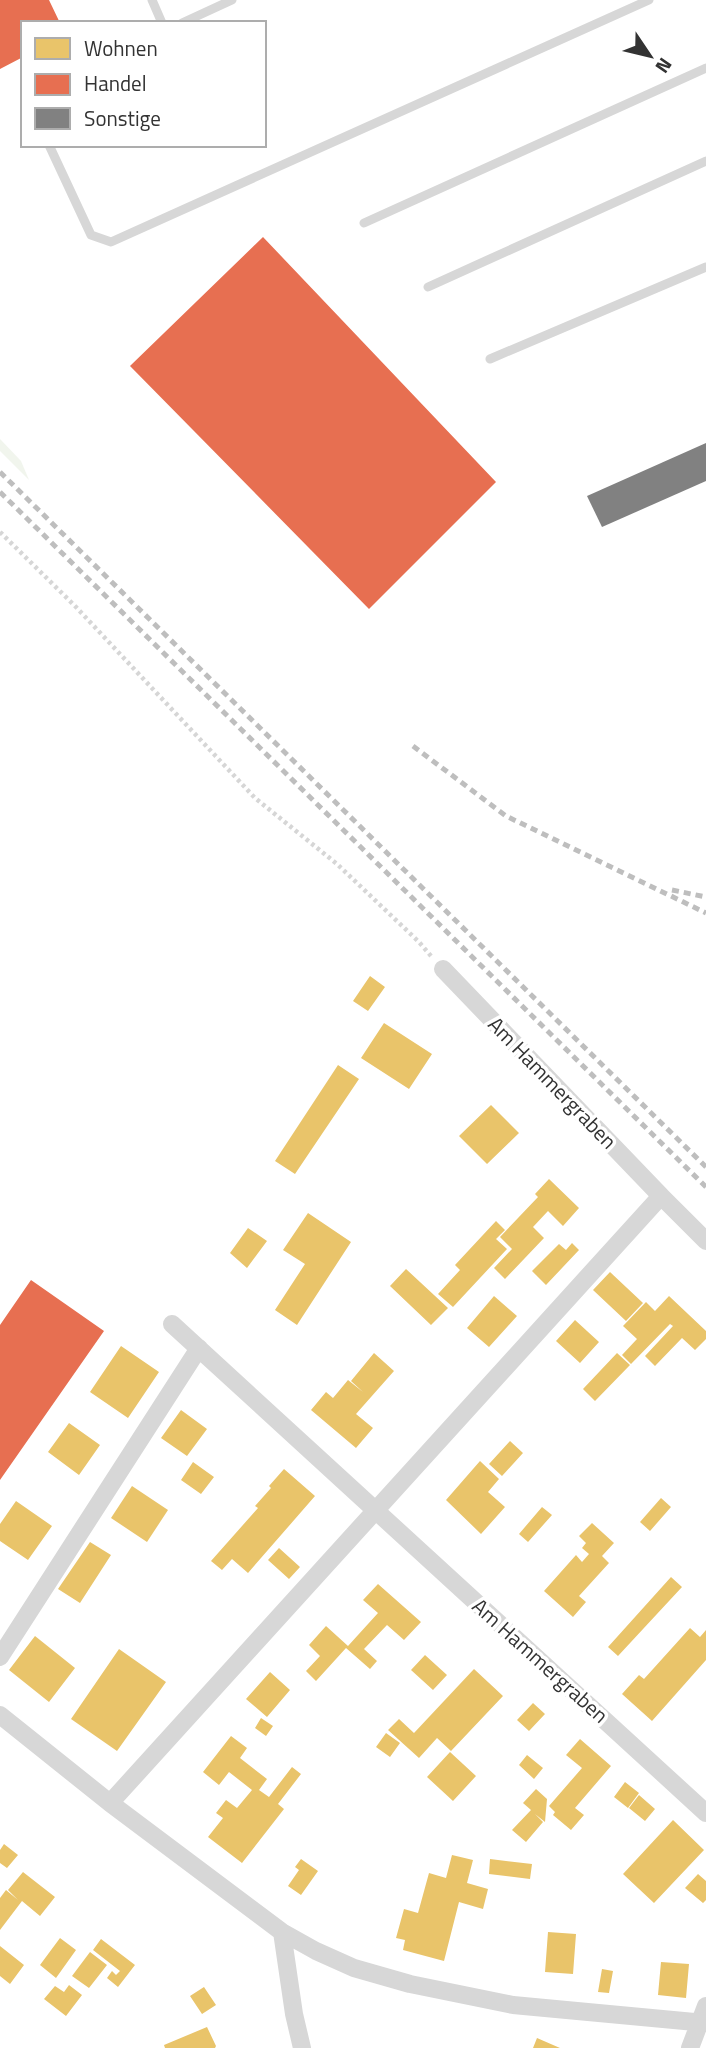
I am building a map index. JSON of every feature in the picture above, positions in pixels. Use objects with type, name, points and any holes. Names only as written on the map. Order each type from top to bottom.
[{"type":"street","name":"Am Hammergraben","points":[[443,969],[706,1241]]},
{"type":"street","points":[[110,1803],[661,1196]]},
{"type":"street","name":"Am Hammergraben","points":[[172,1324],[706,1813]]},
{"type":"street","points":[[0,1657],[198,1348]]},
{"type":"street","points":[[0,1715],[110,1803],[282,1932],[316,1951],[354,1968],[410,1984],[513,2005],[704,2017],[690,2048]]},
{"type":"street","points":[[282,1932],[294,2014],[302,2048]]},
{"type":"lane","points":[[152,0],[161,21]]},
{"type":"lane","points":[[187,21],[232,0]]},
{"type":"lane","points":[[50,147],[91,235],[111,242],[649,0]]},
{"type":"lane","points":[[364,223],[706,68]]},
{"type":"lane","points":[[428,287],[706,160]]},
{"type":"lane","points":[[490,359],[706,267]]},
{"type":"path","points":[[0,532],[75,606],[255,798],[337,864],[419,942],[443,969]]},
{"type":"shaded area","points":[[0,439],[21,461],[29,480],[0,451]]},
{"type":"building: Wohnen","points":[[370,976],[385,987],[368,1011],[353,1001]]},
{"type":"building: Wohnen","points":[[384,1023],[432,1054],[409,1089],[361,1058]]},
{"type":"building: Wohnen","points":[[338,1065],[359,1079],[295,1174],[275,1161]]},
{"type":"building: Wohnen","points":[[491,1105],[519,1133],[487,1164],[459,1136]]},
{"type":"building: Wohnen","points":[[549,1179],[579,1208],[563,1226],[548,1211],[533,1227],[544,1238],[505,1279],[494,1268],[512,1249],[500,1237],[538,1197],[535,1194]]},
{"type":"building: Wohnen","points":[[308,1213],[351,1242],[297,1325],[275,1310],[305,1264],[283,1250]]},
{"type":"building: Wohnen","points":[[496,1221],[505,1230],[496,1239],[507,1249],[453,1307],[438,1294],[460,1270],[455,1265]]},
{"type":"building: Wohnen","points":[[248,1228],[267,1241],[247,1268],[230,1253]]},
{"type":"building: Wohnen","points":[[572,1243],[579,1250],[546,1285],[532,1271],[559,1244],[566,1250]]},
{"type":"building: Wohnen","points":[[406,1269],[448,1308],[431,1325],[390,1286]]},
{"type":"building: Wohnen","points":[[610,1272],[643,1303],[626,1321],[593,1290]]},
{"type":"building: Wohnen","points":[[494,1296],[517,1316],[489,1347],[467,1328]]},
{"type":"building: Wohnen","points":[[669,1296],[706,1331],[706,1339],[695,1350],[682,1338],[655,1366],[645,1356],[673,1326],[670,1324],[631,1364],[622,1355],[637,1339],[623,1326],[646,1302],[655,1311]]},
{"type":"building: Wohnen","points":[[575,1320],[599,1342],[580,1363],[556,1341]]},
{"type":"building: Wohnen","points":[[121,1346],[159,1372],[128,1418],[90,1392]]},
{"type":"building: Wohnen","points":[[374,1353],[394,1371],[356,1414],[373,1428],[356,1448],[311,1410],[326,1392],[333,1398],[348,1380],[363,1392],[351,1381]]},
{"type":"building: Wohnen","points":[[617,1353],[630,1365],[595,1401],[583,1389]]},
{"type":"building: Wohnen","points":[[181,1410],[207,1429],[187,1456],[161,1438]]},
{"type":"building: Wohnen","points":[[69,1423],[100,1445],[79,1475],[48,1452]]},
{"type":"building: Wohnen","points":[[510,1441],[523,1453],[502,1476],[489,1464]]},
{"type":"building: Wohnen","points":[[480,1461],[499,1479],[488,1492],[505,1507],[481,1534],[446,1500]]},
{"type":"building: Wohnen","points":[[193,1462],[214,1477],[201,1494],[181,1480]]},
{"type":"building: Wohnen","points":[[284,1469],[315,1496],[248,1573],[232,1559],[222,1570],[211,1561],[258,1508],[255,1506]]},
{"type":"building: Wohnen","points":[[132,1486],[168,1510],[147,1542],[111,1518]]},
{"type":"building: Wohnen","points":[[661,1498],[671,1507],[650,1531],[640,1522]]},
{"type":"building: Wohnen","points":[[16,1501],[52,1526],[28,1560],[0,1541],[0,1524]]},
{"type":"building: Wohnen","points":[[542,1507],[552,1515],[528,1542],[519,1534]]},
{"type":"building: Wohnen","points":[[592,1523],[614,1543],[602,1556],[609,1563],[579,1596],[586,1602],[573,1617],[544,1591],[576,1555],[582,1562],[589,1554],[582,1548],[586,1543],[579,1536]]},
{"type":"building: Wohnen","points":[[90,1542],[111,1555],[80,1603],[58,1589]]},
{"type":"building: Wohnen","points":[[279,1548],[300,1567],[289,1579],[268,1560]]},
{"type":"building: Wohnen","points":[[671,1577],[682,1587],[618,1656],[608,1647]]},
{"type":"building: Wohnen","points":[[378,1584],[421,1622],[404,1640],[387,1625],[364,1649],[377,1661],[370,1669],[346,1648],[316,1681],[306,1671],[320,1656],[309,1645],[326,1626],[348,1646],[378,1613],[363,1600]]},
{"type":"building: Wohnen","points":[[690,1628],[700,1637],[706,1630],[706,1660],[652,1721],[622,1694],[639,1675],[644,1679]]},
{"type":"building: Wohnen","points":[[35,1636],[75,1668],[49,1702],[9,1670]]},
{"type":"building: Wohnen","points":[[119,1649],[166,1682],[117,1751],[71,1719]]},
{"type":"building: Wohnen","points":[[425,1655],[447,1675],[433,1690],[411,1670]]},
{"type":"building: Wohnen","points":[[474,1669],[503,1696],[451,1751],[437,1738],[419,1758],[388,1730],[399,1719],[414,1733]]},
{"type":"building: Wohnen","points":[[270,1672],[290,1690],[267,1717],[246,1699]]},
{"type":"building: Wohnen","points":[[533,1703],[545,1714],[529,1731],[517,1720]]},
{"type":"building: Wohnen","points":[[261,1718],[273,1726],[266,1736],[255,1728]]},
{"type":"building: Wohnen","points":[[386,1733],[400,1743],[390,1757],[376,1747]]},
{"type":"building: Wohnen","points":[[231,1736],[247,1748],[240,1758],[267,1779],[259,1790],[269,1797],[292,1767],[301,1774],[278,1804],[284,1809],[242,1863],[208,1837],[223,1818],[216,1813],[226,1800],[237,1808],[252,1790],[229,1772],[219,1785],[203,1772]]},
{"type":"building: Wohnen","points":[[580,1739],[611,1766],[575,1808],[584,1815],[571,1830],[553,1815],[555,1812],[549,1806],[582,1768],[566,1755]]},
{"type":"building: Wohnen","points":[[450,1752],[476,1776],[453,1801],[427,1777]]},
{"type":"building: Wohnen","points":[[527,1755],[543,1768],[534,1779],[519,1765]]},
{"type":"building: Wohnen","points":[[625,1782],[639,1793],[628,1808],[614,1797]]},
{"type":"building: Wohnen","points":[[536,1789],[547,1799],[545,1822],[535,1814],[543,1822],[526,1842],[512,1830],[531,1810],[523,1803]]},
{"type":"building: Wohnen","points":[[639,1795],[655,1809],[645,1821],[629,1808]]},
{"type":"building: Wohnen","points":[[673,1820],[704,1850],[654,1903],[623,1874]]},
{"type":"building: Wohnen","points":[[4,1844],[18,1855],[7,1868],[0,1863],[0,1850]]},
{"type":"building: Wohnen","points":[[452,1855],[473,1860],[467,1883],[488,1889],[483,1909],[459,1902],[444,1961],[403,1950],[405,1940],[396,1938],[404,1909],[418,1913],[429,1873],[446,1878]]},
{"type":"building: Wohnen","points":[[301,1859],[318,1871],[301,1895],[288,1886],[299,1870],[295,1867]]},
{"type":"building: Wohnen","points":[[490,1859],[532,1864],[530,1879],[489,1874]]},
{"type":"building: Wohnen","points":[[23,1872],[55,1897],[40,1916],[22,1901],[0,1930],[0,1898],[6,1890],[18,1900],[8,1890]]},
{"type":"building: Wohnen","points":[[698,1874],[706,1881],[706,1900],[703,1903],[685,1888]]},
{"type":"building: Wohnen","points":[[548,1932],[576,1934],[573,1974],[545,1972]]},
{"type":"building: Wohnen","points":[[60,1938],[76,1950],[56,1978],[40,1965]]},
{"type":"building: Wohnen","points":[[101,1939],[135,1965],[118,1987],[107,1978],[112,1971],[116,1975],[120,1971],[93,1950]]},
{"type":"building: Wohnen","points":[[0,1946],[24,1965],[10,1984],[0,1976]]},
{"type":"building: Wohnen","points":[[90,1952],[107,1965],[89,1988],[72,1976]]},
{"type":"building: Wohnen","points":[[661,1962],[689,1964],[686,1998],[658,1995]]},
{"type":"building: Wohnen","points":[[602,1969],[613,1971],[609,1993],[598,1992]]},
{"type":"building: Wohnen","points":[[69,1985],[82,1995],[66,2016],[44,1999],[55,1986],[64,1992]]},
{"type":"building: Wohnen","points":[[204,1987],[216,2005],[202,2014],[190,1996]]},
{"type":"building: Wohnen","points":[[207,2027],[215,2048],[165,2048],[164,2045]]},
{"type":"building: Wohnen","points":[[537,2038],[560,2048],[533,2048]]},
{"type":"building: Handel","points":[[0,0],[49,0],[59,21],[21,21],[21,58],[0,69]]},
{"type":"building: Handel","points":[[263,237],[496,482],[369,609],[130,366]]},
{"type":"building: Handel","points":[[31,1280],[104,1331],[0,1480],[0,1325]]},
{"type":"building: Sonstige","points":[[706,443],[706,481],[602,527],[587,496]]},
{"type":"railway","points":[[0,472],[706,1167]]},
{"type":"railway","points":[[0,492],[706,1187]]},
{"type":"railway","points":[[413,746],[506,816],[706,913]]},
{"type":"railway","points":[[672,890],[706,897]]}]
